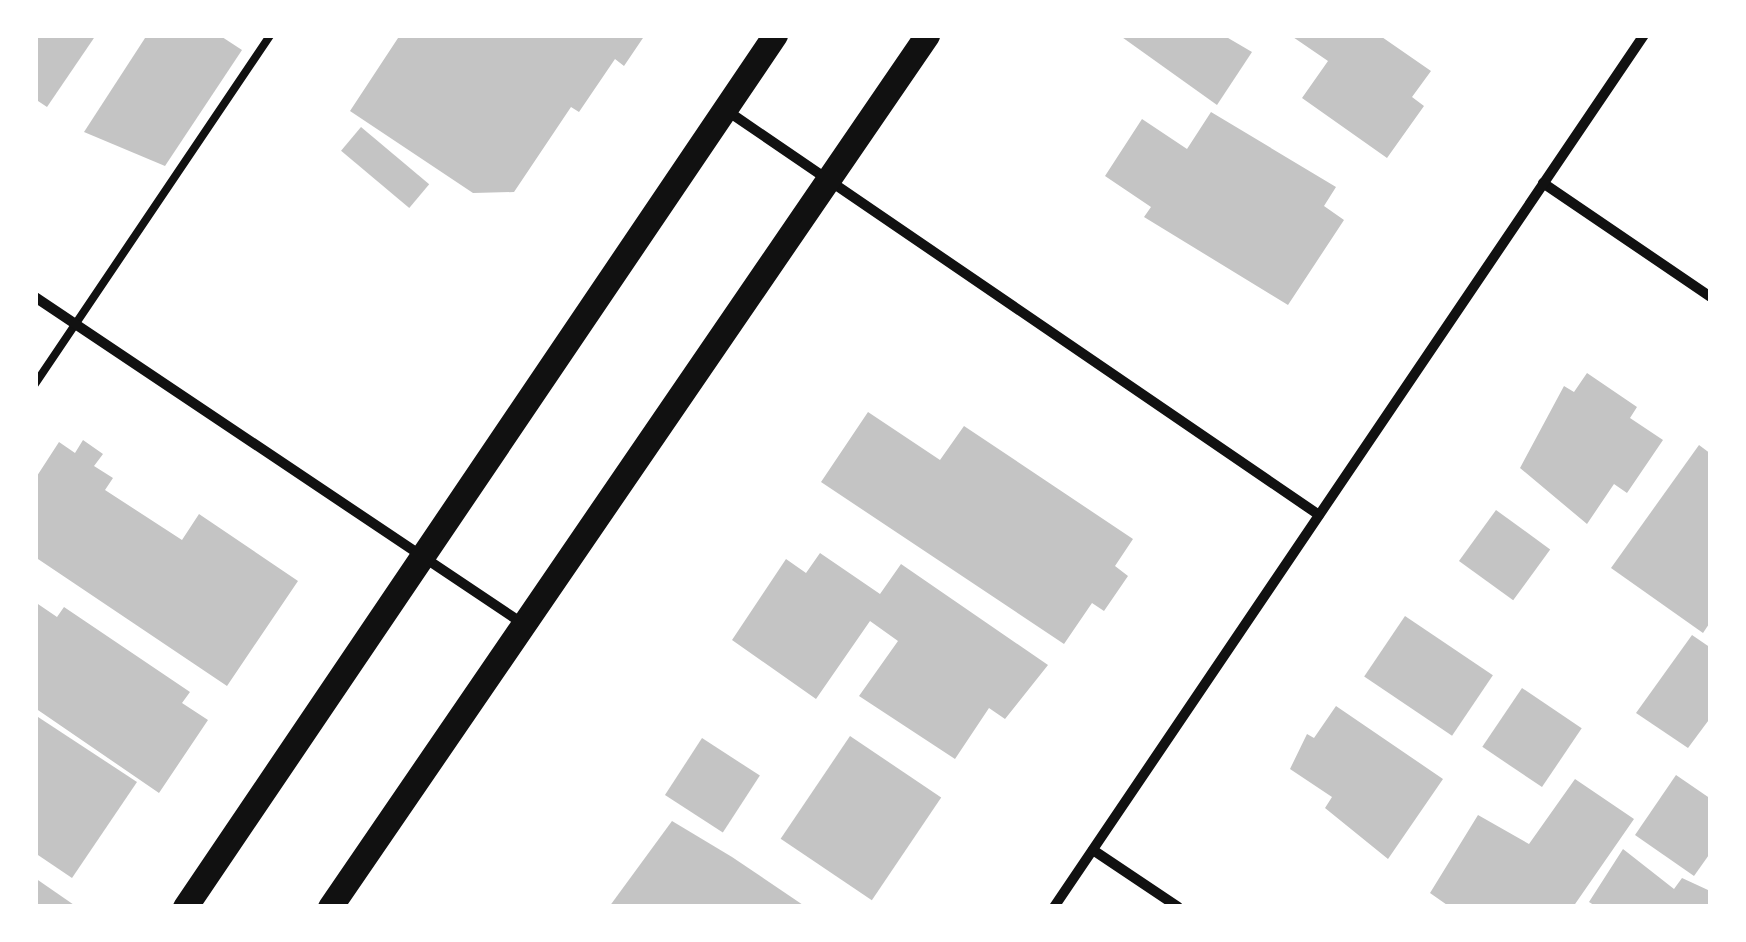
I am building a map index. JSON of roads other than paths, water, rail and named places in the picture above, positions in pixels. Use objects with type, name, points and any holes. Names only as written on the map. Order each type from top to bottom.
[{"type":"main road","points":[[185,907],[418,556],[775,35]]},
{"type":"main road","points":[[330,907],[824,176],[927,35]]},
{"type":"street","points":[[1054,907],[1644,35]]},
{"type":"street","points":[[725,109],[1319,515]]},
{"type":"street","points":[[1543,183],[1711,296]]},
{"type":"street","points":[[35,297],[522,623]]},
{"type":"street","points":[[1093,850],[1178,907]]},
{"type":"lane","points":[[35,384],[270,35]]}]
